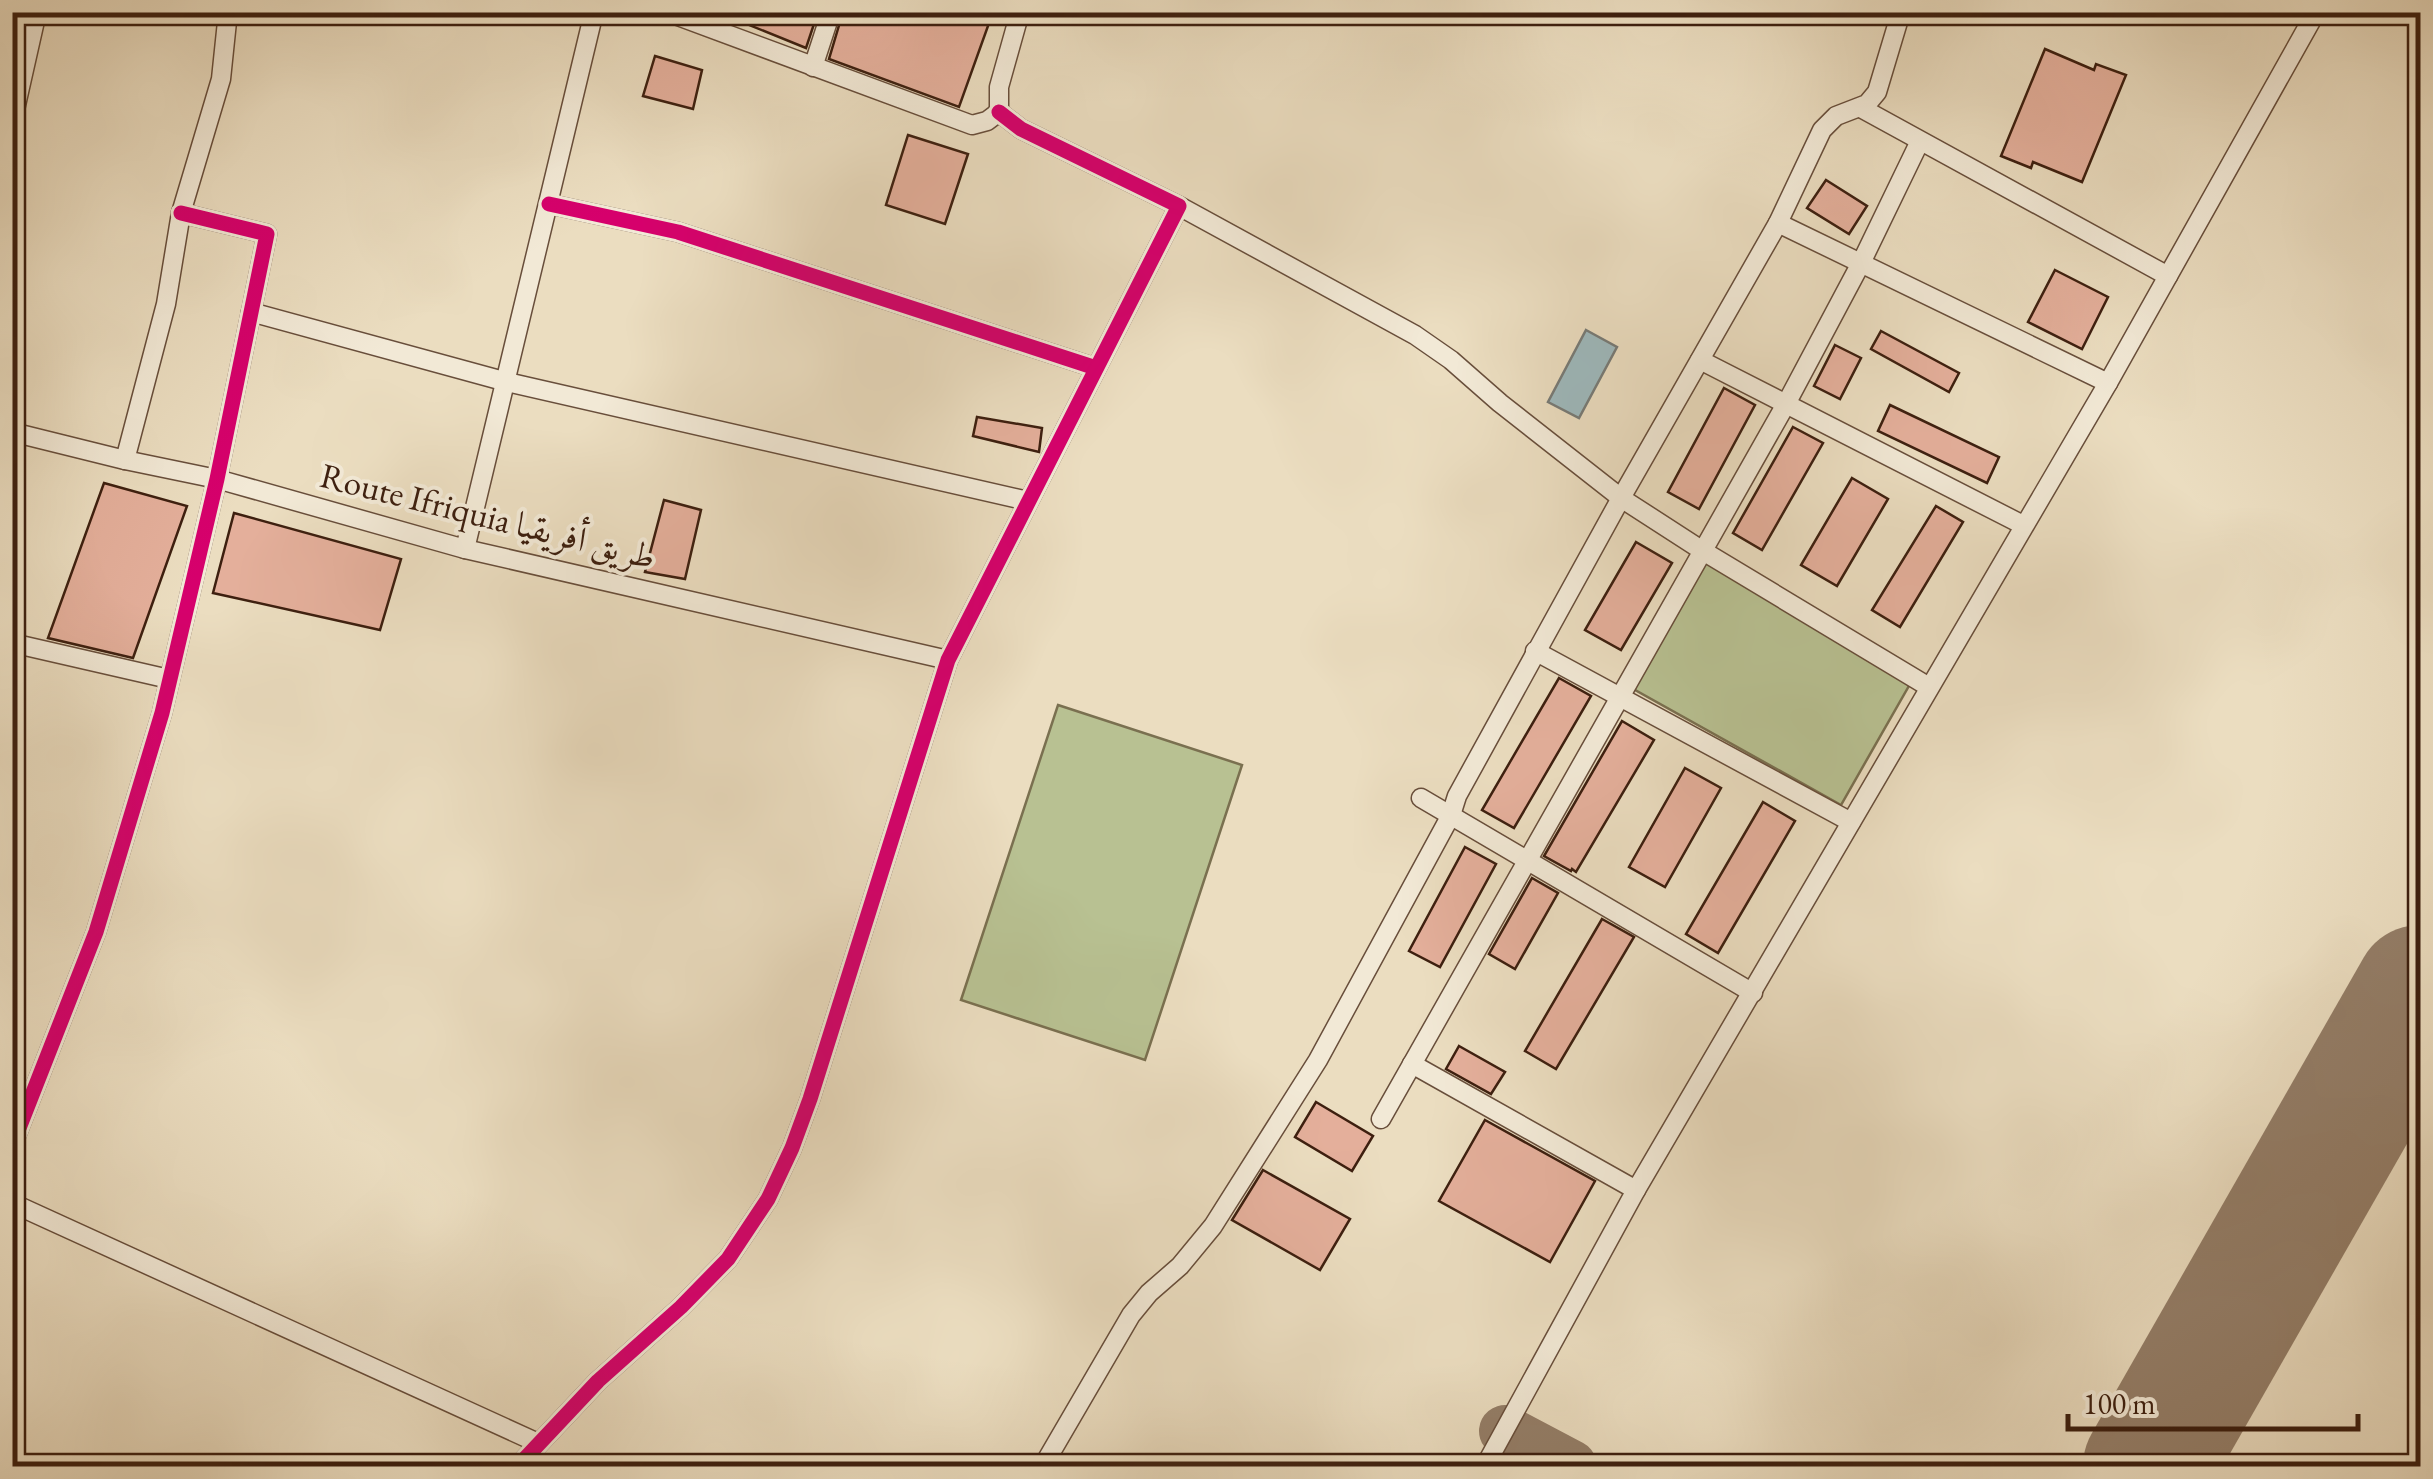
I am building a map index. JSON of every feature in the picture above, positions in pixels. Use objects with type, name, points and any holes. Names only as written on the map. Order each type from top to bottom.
[{"type":"street","points":[[12,123],[37,12]]},
{"type":"street","points":[[125,460],[166,304],[181,213],[220,79],[228,12]]},
{"type":"street","points":[[466,548],[594,12]]},
{"type":"street","points":[[667,12],[972,125],[999,112]]},
{"type":"street","points":[[813,67],[831,12]]},
{"type":"street","points":[[999,112],[1000,87],[1020,12]]},
{"type":"street","points":[[1043,1466],[1130,1316],[1213,1226],[1318,1060],[1536,650],[1778,223],[1824,126],[1836,116],[1861,108],[1877,92],[1901,12]]},
{"type":"street","points":[[1485,1466],[1636,1190],[2108,383],[2316,12]]},
{"type":"street","points":[[1861,108],[2168,276]]},
{"type":"street","points":[[999,112],[1020,129],[1180,206],[1424,341],[1621,498],[1929,686]]},
{"type":"street","points":[[1381,1119],[1786,404],[1920,141]]},
{"type":"street","points":[[549,204],[678,232],[1096,368]]},
{"type":"street","points":[[518,1466],[598,1381],[681,1308],[728,1259],[768,1199],[810,1099],[948,660],[1180,206]]},
{"type":"street","points":[[12,1146],[96,932],[162,713],[268,234],[181,213]]},
{"type":"street","points":[[1778,223],[2108,383]]},
{"type":"street","points":[[251,312],[506,382],[1028,501]]},
{"type":"street","points":[[1700,360],[2024,526]]},
{"type":"street","name":"Route Ifriquia طريق أفريقيا","points":[[12,432],[216,479],[466,548],[948,660]]},
{"type":"street","points":[[12,644],[169,679]]},
{"type":"street","points":[[1536,650],[1851,822]]},
{"type":"street","points":[[1421,798],[1753,993]]},
{"type":"street","points":[[1412,1064],[1636,1190]]},
{"type":"street","points":[[12,1203],[538,1443]]},
{"type":"green space","points":[[1700,558],[1914,677],[1841,805],[1628,686]]},
{"type":"green space","points":[[1058,705],[1242,765],[1145,1060],[961,1000]]},
{"type":"water","points":[[1586,330],[1617,347],[1579,418],[1548,402]]},
{"type":"building","points":[[717,12],[818,12],[806,48]]},
{"type":"building","points":[[843,12],[993,12],[959,107],[829,59]]},
{"type":"building","points":[[2045,49],[2094,70],[2096,64],[2126,75],[2082,182],[2033,162],[2031,168],[2001,156]]},
{"type":"building","points":[[655,56],[702,70],[693,109],[643,96]]},
{"type":"building","points":[[908,135],[968,154],[945,224],[886,205]]},
{"type":"building","points":[[1826,180],[1867,206],[1849,234],[1807,208]]},
{"type":"building","points":[[2055,270],[2108,297],[2082,349],[2028,322]]},
{"type":"building","points":[[1881,331],[1959,373],[1949,392],[1871,349]]},
{"type":"building","points":[[1835,345],[1861,358],[1840,399],[1814,386]]},
{"type":"building","points":[[1724,388],[1755,405],[1699,509],[1668,492]]},
{"type":"building","points":[[1890,405],[1999,457],[1987,483],[1878,431]]},
{"type":"building","points":[[977,417],[1042,428],[1039,452],[973,436]]},
{"type":"building","points":[[1793,427],[1823,443],[1762,550],[1733,533]]},
{"type":"building","points":[[1852,478],[1888,499],[1837,586],[1801,565]]},
{"type":"building","points":[[104,483],[187,506],[133,658],[48,638]]},
{"type":"building","points":[[664,500],[701,510],[685,579],[645,572]]},
{"type":"building","points":[[1936,506],[1963,522],[1900,627],[1872,610]]},
{"type":"building","points":[[234,513],[401,559],[380,630],[213,593]]},
{"type":"building","points":[[1636,542],[1672,563],[1621,650],[1585,630]]},
{"type":"building","points":[[1559,678],[1591,696],[1514,828],[1482,810]]},
{"type":"building","points":[[1622,721],[1654,740],[1576,872],[1571,871],[1544,856]]},
{"type":"building","points":[[1685,768],[1721,788],[1665,887],[1629,867]]},
{"type":"building","points":[[1763,802],[1795,821],[1718,953],[1686,934]]},
{"type":"building","points":[[1465,847],[1496,864],[1440,967],[1409,951]]},
{"type":"building","points":[[1532,878],[1558,893],[1515,969],[1489,954]]},
{"type":"building","points":[[1602,919],[1634,937],[1556,1069],[1525,1051]]},
{"type":"building","points":[[1459,1046],[1505,1072],[1491,1094],[1446,1069]]},
{"type":"building","points":[[1316,1102],[1373,1136],[1352,1171],[1295,1137]]},
{"type":"building","points":[[1485,1120],[1595,1181],[1550,1262],[1439,1201]]},
{"type":"building","points":[[1263,1170],[1350,1219],[1320,1270],[1232,1220]]},
{"type":"taxiway","points":[[1505,1431],[1571,1466]]},
{"type":"runway","points":[[2148,1466],[2420,990]]},
{"type":"cycle path","points":[[518,1466],[598,1381],[728,1259],[768,1199],[810,1099],[948,660],[1179,206],[1021,129],[999,112]]},
{"type":"cycle path","points":[[549,204],[678,232],[1096,368]]},
{"type":"cycle path","points":[[12,1146],[96,932],[162,713],[217,479],[267,234],[181,213]]}]
